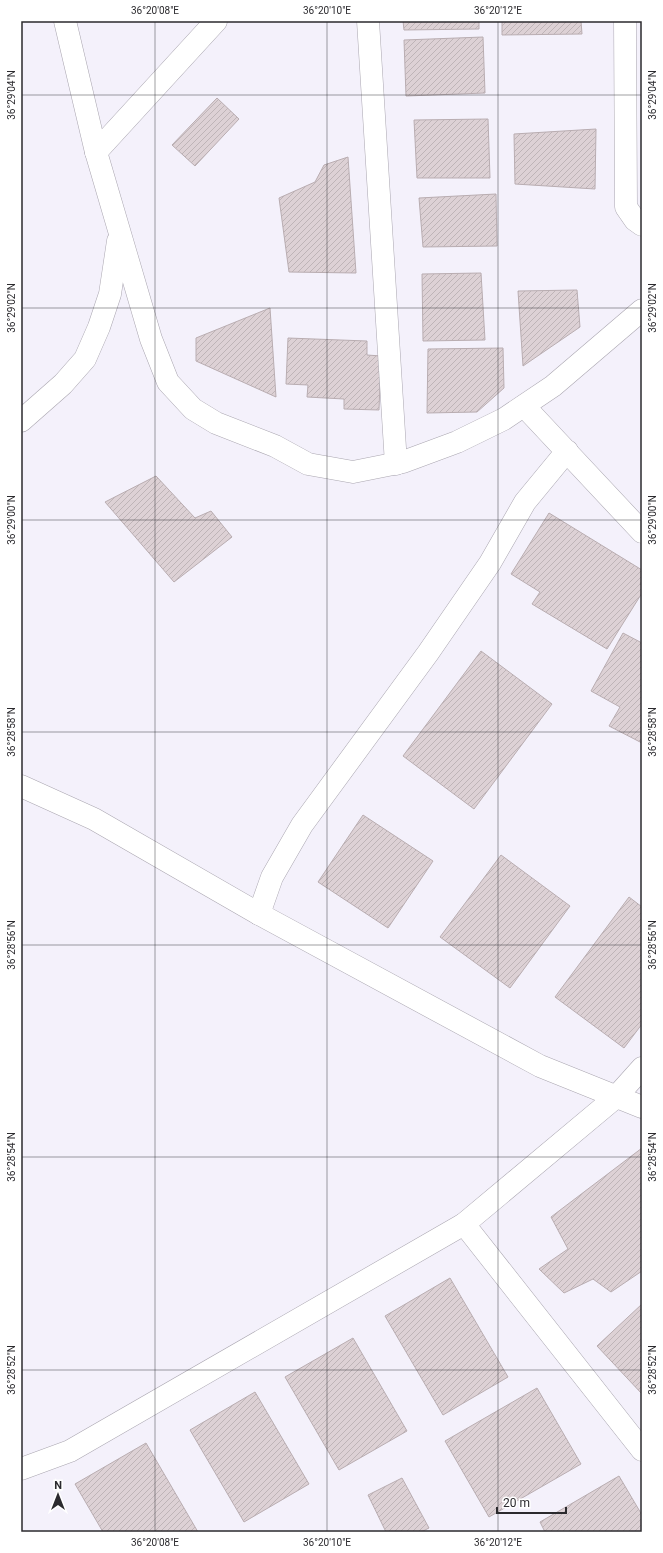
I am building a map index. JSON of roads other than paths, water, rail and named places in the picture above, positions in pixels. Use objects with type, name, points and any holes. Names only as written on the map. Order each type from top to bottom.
[{"type":"street","points":[[65,21],[96,152],[151,339],[168,382],[193,409],[216,423],[275,446],[308,464],[353,472],[396,464],[457,442],[504,419],[554,386],[642,310]]},
{"type":"street","points":[[96,152],[216,21]]},
{"type":"street","points":[[368,21],[396,464]]},
{"type":"street","points":[[625,21],[626,207],[635,220],[642,225]]},
{"type":"street","points":[[21,421],[63,384],[85,359],[99,327],[110,294],[119,234]]},
{"type":"street","points":[[524,406],[642,532]]},
{"type":"street","points":[[258,914],[272,876],[302,825],[428,653],[490,563],[525,502],[567,451]]},
{"type":"street","points":[[21,786],[94,819],[258,914],[540,1066],[642,1107]]},
{"type":"street","points":[[21,1469],[70,1450],[464,1224],[616,1097],[642,1068]]},
{"type":"street","points":[[464,1224],[642,1450]]}]
